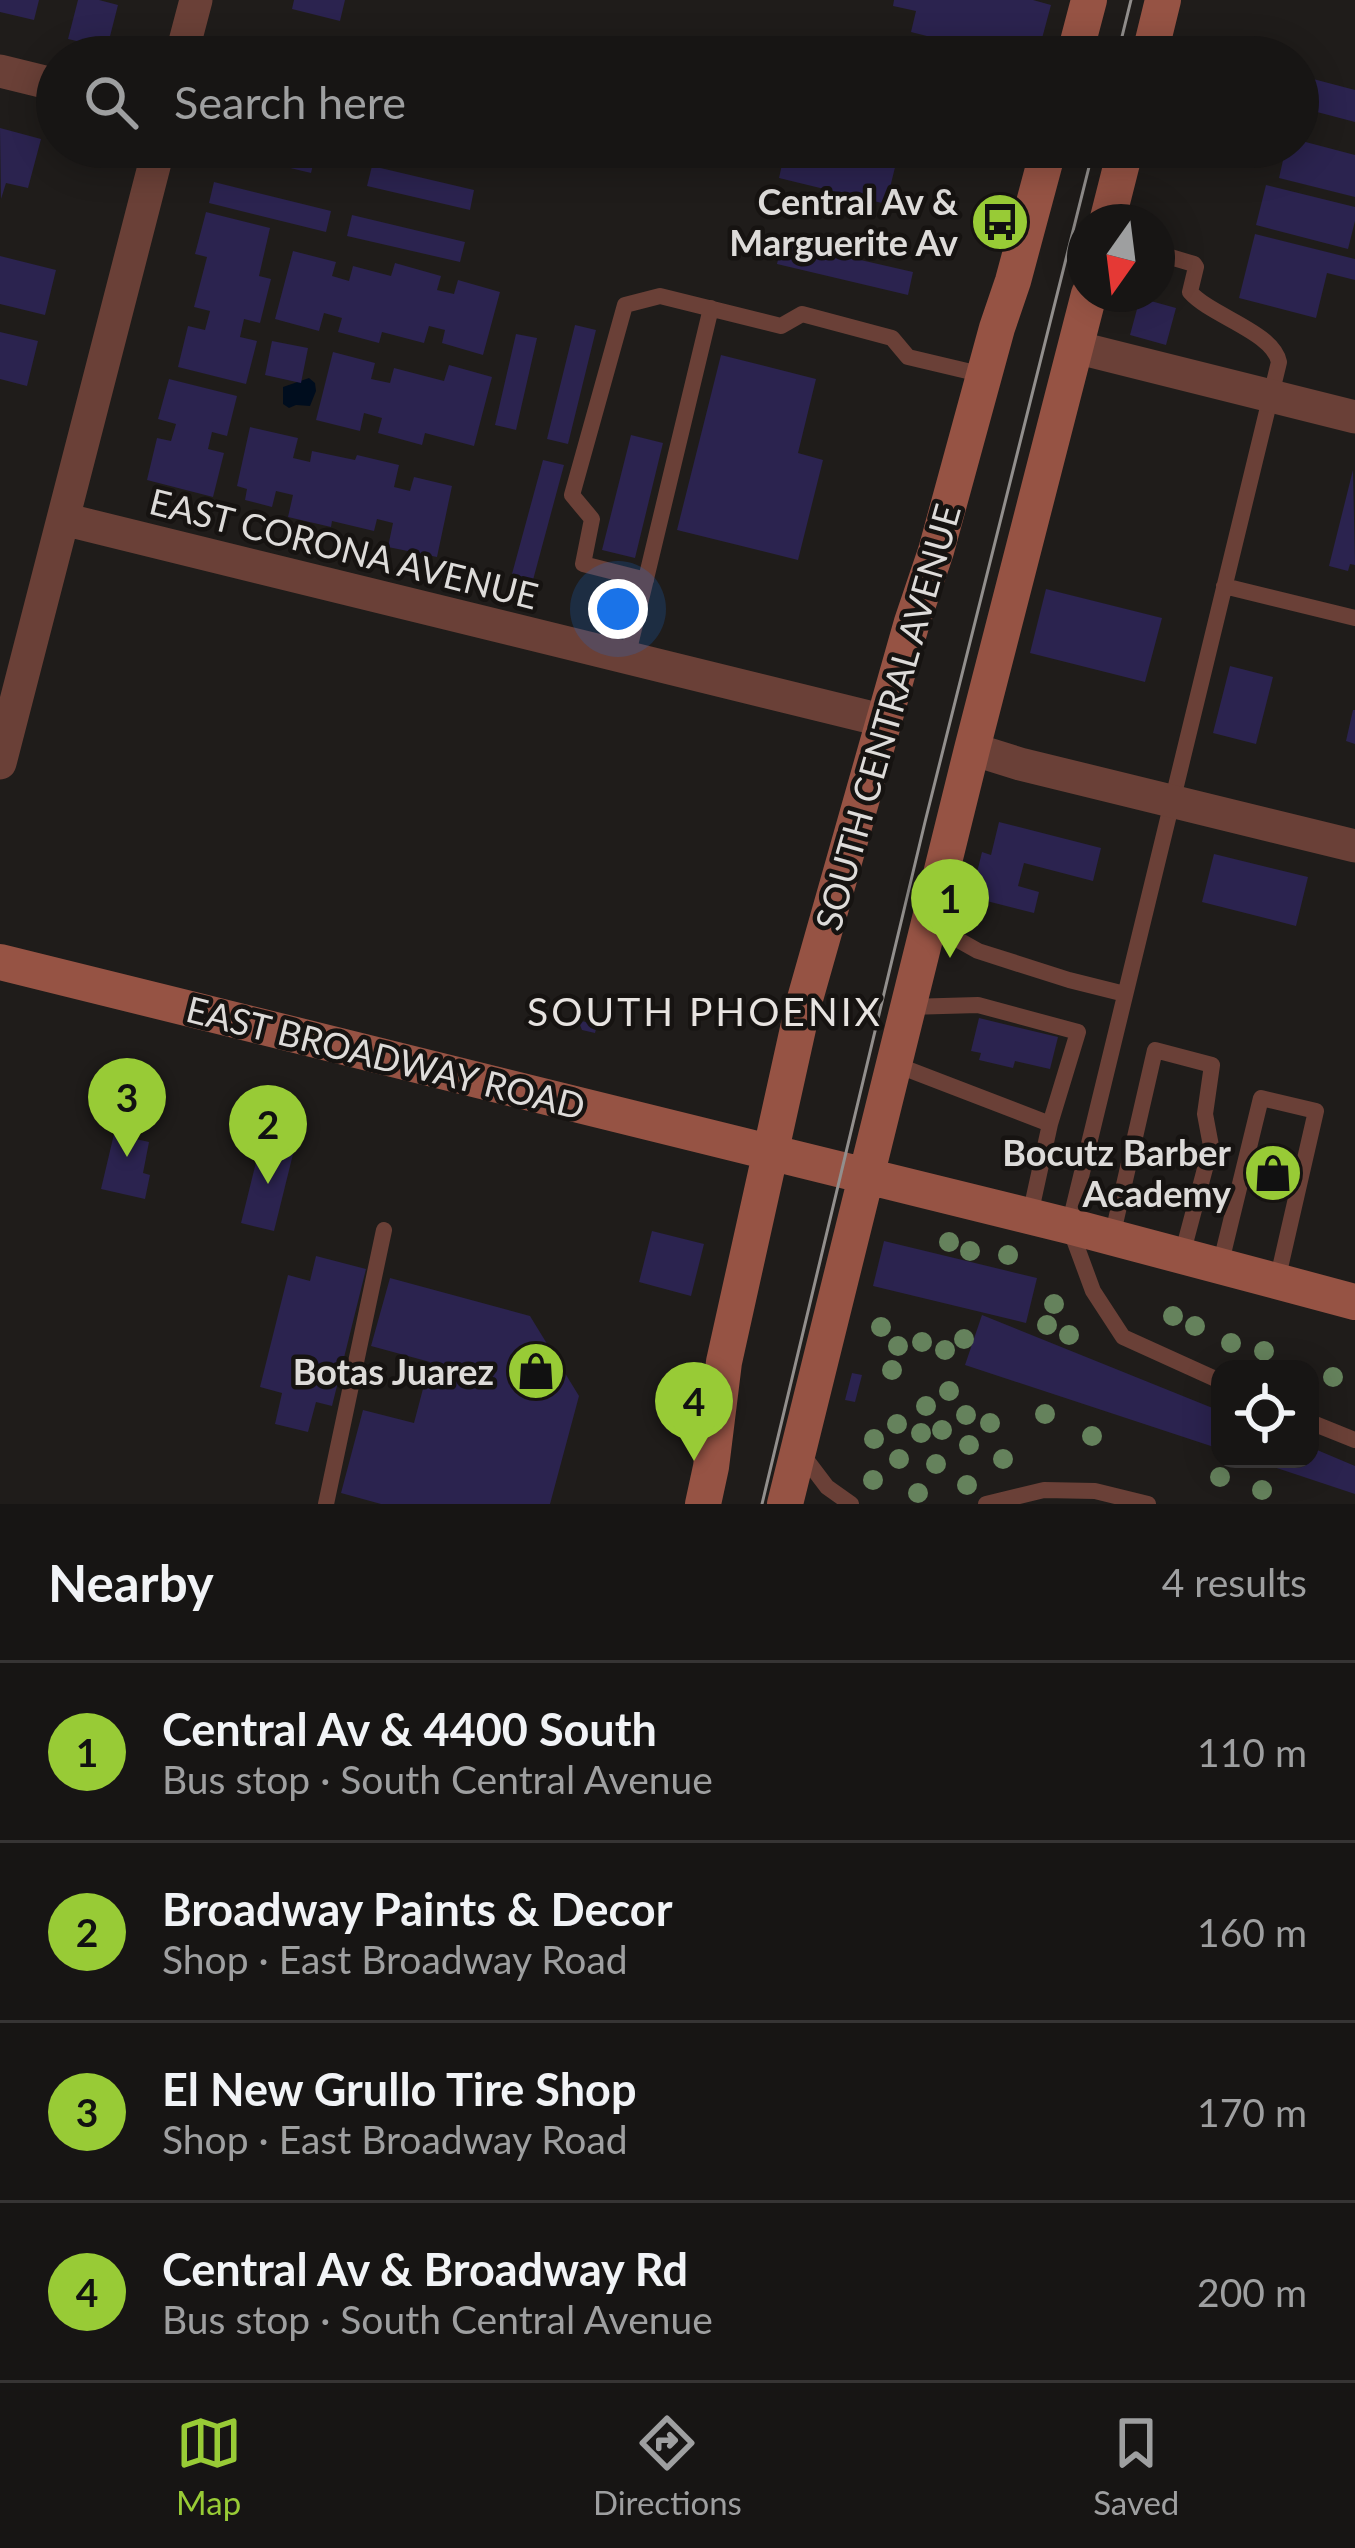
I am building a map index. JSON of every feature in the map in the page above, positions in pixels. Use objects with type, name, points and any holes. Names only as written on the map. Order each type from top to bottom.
[{"type":"main road","points":[[1080,36],[1089,0]]},
{"type":"main road","points":[[1154,36],[1163,0]]},
{"type":"main road","name":"SOUTH CENTRAL AVENUE","points":[[703,1504],[724,1362],[803,1006],[1043,168]]},
{"type":"main road","points":[[1112,204],[1121,168]]},
{"type":"main road","points":[[785,1504],[1085,312]]},
{"type":"main road","name":"EAST BROADWAY ROAD","points":[[0,962],[1030,1216],[1355,1302]]},
{"type":"street","points":[[187,36],[196,0]]},
{"type":"street","points":[[0,71],[36,80]]},
{"type":"street","points":[[0,763],[154,168]]},
{"type":"street","points":[[1076,347],[1355,417]]},
{"type":"street","name":"EAST CORONA AVENUE","points":[[63,519],[884,724]]},
{"type":"street","points":[[972,749],[1355,846]]},
{"type":"lane","points":[[1175,258],[1196,267],[1190,292],[1197,301],[1274,348],[1279,362],[1069,1226],[1093,1291],[1123,1337],[1211,1377]]},
{"type":"lane","points":[[646,580],[583,564],[592,519],[572,495],[625,305],[660,296],[781,326],[802,314],[892,338],[908,358],[985,376]]},
{"type":"lane","points":[[627,658],[711,308]]},
{"type":"lane","points":[[1223,586],[1355,618]]},
{"type":"lane","points":[[929,924],[978,951],[1125,994]]},
{"type":"lane","points":[[908,1007],[978,1005],[1078,1031],[1050,1124],[1030,1216]]},
{"type":"lane","points":[[1112,1237],[1155,1050],[1213,1064],[1205,1114],[1211,1146],[1182,1256]]},
{"type":"lane","points":[[894,1064],[1050,1124]]},
{"type":"lane","points":[[1220,1266],[1261,1098],[1316,1112],[1277,1281]]},
{"type":"lane","points":[[326,1504],[384,1230]]},
{"type":"lane","points":[[1319,1426],[1355,1440]]},
{"type":"lane","points":[[798,1449],[827,1487],[851,1504]]},
{"type":"lane","points":[[986,1504],[1044,1490],[1095,1491],[1148,1504]]},
{"type":"water","points":[[309,378],[316,391],[310,406],[283,404],[283,387]]},
{"type":"building","points":[[0,0],[39,0],[34,20],[0,12]]},
{"type":"building","points":[[78,0],[118,5],[110,36],[69,36]]},
{"type":"building","points":[[294,0],[345,0],[340,21],[292,9]]},
{"type":"building","points":[[894,0],[1033,0],[1051,5],[1043,36],[927,36],[911,32],[916,11],[893,6]]},
{"type":"building","points":[[1319,81],[1355,90],[1355,122],[1319,113]]},
{"type":"building","points":[[0,128],[36,138],[28,188],[6,183],[1,199]]},
{"type":"building","points":[[1319,146],[1355,155],[1355,197],[1279,178],[1281,168],[1319,168]]},
{"type":"building","points":[[372,168],[380,168],[474,190],[470,210],[367,186]]},
{"type":"building","points":[[781,168],[895,168],[886,204],[779,178]]},
{"type":"building","points":[[214,182],[331,211],[326,232],[209,203]]},
{"type":"building","points":[[1266,185],[1355,207],[1348,249],[1256,225]]},
{"type":"building","points":[[206,212],[270,228],[259,276],[271,279],[260,323],[244,319],[240,337],[257,341],[246,384],[178,367],[188,326],[205,330],[210,311],[194,307],[207,257],[195,254]]},
{"type":"building","points":[[352,215],[465,242],[460,262],[347,236]]},
{"type":"building","points":[[1255,234],[1355,259],[1355,280],[1327,273],[1316,318],[1239,298]]},
{"type":"building","points":[[782,242],[913,272],[908,295],[777,264]]},
{"type":"building","points":[[293,251],[336,262],[332,276],[349,281],[353,266],[391,276],[395,263],[441,276],[437,290],[454,294],[458,280],[500,292],[483,355],[442,343],[445,330],[429,326],[424,343],[382,332],[379,343],[338,332],[342,318],[324,313],[319,331],[275,319]]},
{"type":"building","points":[[0,256],[56,270],[45,315],[0,304]]},
{"type":"building","points":[[1136,312],[1175,312],[1166,345],[1130,335]]},
{"type":"building","points":[[575,325],[596,330],[568,444],[547,439]]},
{"type":"building","points":[[0,332],[38,341],[27,386],[0,379]]},
{"type":"building","points":[[516,334],[537,338],[516,430],[495,425]]},
{"type":"building","points":[[272,341],[308,348],[301,383],[265,375]]},
{"type":"building","points":[[333,352],[375,363],[371,379],[390,383],[394,368],[444,381],[449,365],[492,377],[474,446],[425,433],[422,445],[378,433],[382,418],[364,413],[360,431],[316,420]]},
{"type":"building","points":[[721,355],[816,379],[798,453],[823,460],[798,560],[677,530]]},
{"type":"building","points":[[169,379],[237,396],[227,436],[212,432],[208,449],[224,453],[213,497],[147,480],[157,438],[171,441],[176,424],[158,419]]},
{"type":"building","points":[[250,427],[298,438],[293,458],[310,462],[312,451],[355,460],[357,455],[399,465],[394,487],[410,491],[414,477],[452,486],[437,557],[388,547],[393,523],[377,519],[374,531],[288,517],[293,495],[276,491],[272,507],[245,500],[247,489],[237,486]]},
{"type":"building","points":[[631,435],[663,443],[635,558],[602,550]]},
{"type":"building","points":[[543,460],[564,465],[533,580],[512,574]]},
{"type":"building","points":[[1353,470],[1355,565],[1350,564],[1348,571],[1329,566]]},
{"type":"building","points":[[1046,589],[1162,618],[1145,682],[1030,653]]},
{"type":"building","points":[[1230,666],[1273,677],[1256,744],[1213,733]]},
{"type":"building","points":[[1355,710],[1355,744],[1346,741]]},
{"type":"building","points":[[999,822],[1101,848],[1093,881],[1024,863],[1018,886],[1039,892],[1034,913],[971,897],[982,852],[991,855]]},
{"type":"building","points":[[1214,854],[1308,877],[1296,926],[1202,902]]},
{"type":"building","points":[[979,1018],[1058,1037],[1050,1069],[1015,1061],[1013,1068],[979,1060],[981,1053],[971,1051]]},
{"type":"building","points":[[578,1020],[597,1025],[595,1033],[582,1030]]},
{"type":"building","points":[[114,1134],[149,1142],[143,1173],[150,1175],[145,1199],[101,1189]]},
{"type":"building","points":[[262,1138],[295,1146],[274,1231],[241,1223]]},
{"type":"building","name":"Bocutz Barber Academy","points":[[1258,1149],[1298,1159],[1289,1197],[1249,1187]]},
{"type":"building","points":[[652,1231],[704,1244],[691,1296],[639,1282]]},
{"type":"building","points":[[884,1241],[1037,1278],[1026,1323],[873,1286]]},
{"type":"building","points":[[316,1256],[366,1269],[332,1406],[316,1402],[308,1432],[275,1424],[282,1393],[260,1387],[288,1275],[310,1281]]},
{"type":"building","points":[[390,1278],[530,1316],[579,1396],[550,1504],[381,1504],[341,1493],[363,1410],[414,1423],[430,1362],[371,1346]]},
{"type":"building","points":[[982,1315],[1211,1407],[1211,1446],[965,1365]]},
{"type":"building","points":[[852,1373],[862,1375],[855,1402],[845,1400]]},
{"type":"building","points":[[1319,1451],[1355,1466],[1355,1494],[1277,1468],[1319,1468]]},
{"type":"tram line","points":[[1122,36],[1131,0]]},
{"type":"tram line","points":[[762,1504],[925,822],[1089,168]]},
{"type":"place","name":"Central Av & Marguerite Av","points":[[1000,222]]},
{"type":"place","name":"Central Av & 4400 South","points":[[950,958]]},
{"type":"place","name":"El New Grullo Tire Shop","points":[[127,1157]]},
{"type":"place","name":"Bocutz Barber Academy","points":[[1273,1173]]},
{"type":"place","name":"Broadway Paints & Decor","points":[[268,1184]]},
{"type":"place","name":"Botas Juarez","points":[[536,1371]]},
{"type":"place","name":"Central Av & Broadway Rd","points":[[694,1461]]},
{"type":"district","name":"SOUTH PHOENIX","points":[[705,1011]]}]
